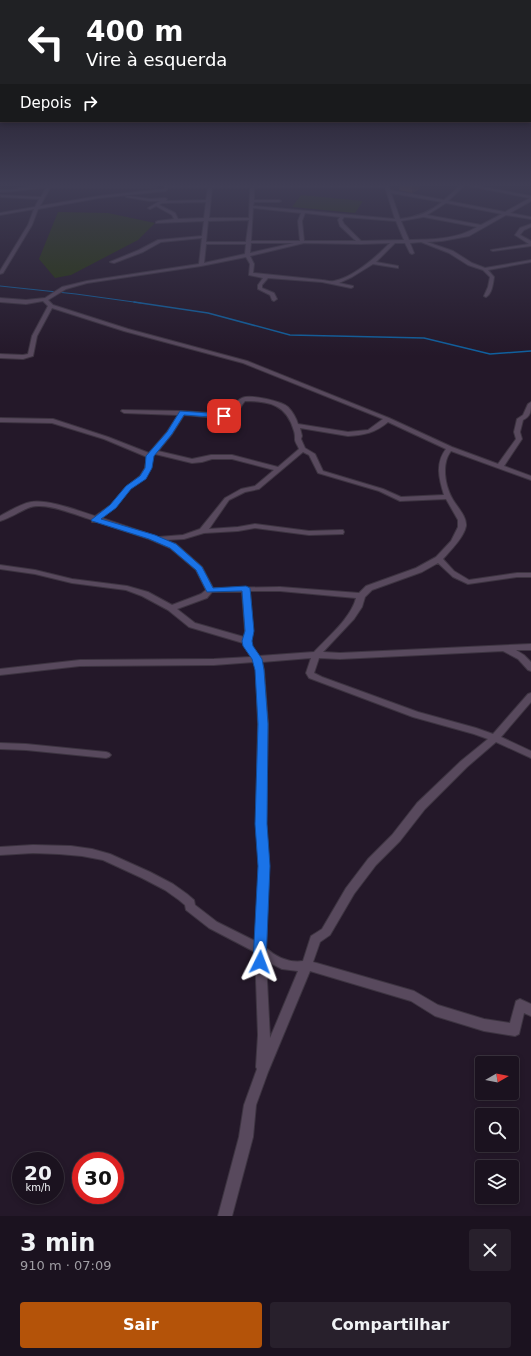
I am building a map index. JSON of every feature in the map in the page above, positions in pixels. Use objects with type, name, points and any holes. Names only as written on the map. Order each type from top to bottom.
[{"type":"street","points":[[2,273],[20,243]]},
{"type":"street","points":[[112,262],[141,251],[157,243]]},
{"type":"street","points":[[201,265],[203,243],[369,243]]},
{"type":"street","points":[[250,243],[248,255],[252,264],[250,273],[266,277],[334,283],[350,287]]},
{"type":"street","points":[[0,300],[26,302],[46,299],[64,288],[87,282],[201,265],[302,243]]},
{"type":"street","points":[[334,283],[349,277],[371,262],[393,243]]},
{"type":"street","points":[[408,243],[412,253]]},
{"type":"street","points":[[426,243],[451,252],[470,264],[485,269],[531,261]]},
{"type":"street","points":[[493,250],[531,244]]},
{"type":"street","points":[[371,262],[396,266]]},
{"type":"street","points":[[485,269],[492,277],[486,296]]},
{"type":"street","points":[[266,277],[260,284],[260,289],[272,294],[274,299]]},
{"type":"street","points":[[46,299],[46,302],[51,306],[126,330],[245,362],[388,419],[450,448],[531,478]]},
{"type":"street","points":[[0,356],[23,357],[31,355],[30,349],[32,342],[51,306]]},
{"type":"street","points":[[124,411],[228,416],[234,413],[242,399],[250,399],[283,406],[296,425],[299,436],[298,439],[302,449],[312,454],[320,472],[381,490],[394,498],[448,497]]},
{"type":"street","points":[[500,466],[519,439],[517,432],[520,419],[526,416],[531,404]]},
{"type":"street","points":[[95,520],[113,506],[128,488],[143,477],[148,468],[152,454],[170,433],[182,413]]},
{"type":"street","points":[[296,425],[348,434],[375,430],[388,419]]},
{"type":"street","points":[[0,420],[38,420],[66,424],[152,454],[192,461],[202,460],[211,456],[232,457],[278,469]]},
{"type":"street","points":[[450,448],[446,453],[441,469],[448,497],[462,520],[462,527],[454,542],[439,559],[419,570],[369,588],[362,596],[358,607],[351,617],[316,655],[310,673],[312,676],[416,715],[461,726],[495,738],[522,749],[531,755]]},
{"type":"street","points":[[204,531],[227,499],[243,490],[257,488],[302,449]]},
{"type":"street","points":[[0,519],[26,506],[39,504],[75,512],[95,520],[152,537],[173,546],[194,564],[199,569],[210,590]]},
{"type":"street","points":[[152,537],[174,538],[204,531],[260,526],[309,533],[340,532]]},
{"type":"street","points":[[439,559],[452,574],[468,582],[517,575],[531,575]]},
{"type":"street","points":[[0,567],[35,572],[72,581],[128,588],[145,594],[171,608],[192,625],[247,641]]},
{"type":"street","points":[[171,608],[204,596],[210,590],[246,588],[280,589],[362,596]]},
{"type":"street","points":[[246,588],[249,631],[247,641],[248,646],[257,659],[261,685],[263,724],[261,824],[264,866],[260,949],[264,1035],[262,1072]]},
{"type":"street","points":[[0,672],[80,663],[214,662],[316,655],[340,656],[531,647]]},
{"type":"street","points":[[504,649],[520,655],[528,662],[531,668]]},
{"type":"street","points":[[225,1216],[246,1137],[250,1105],[306,965],[314,939],[326,932],[350,891],[372,862],[396,838],[421,806],[464,764],[495,738],[531,696]]},
{"type":"street","points":[[0,746],[26,747],[106,755]]},
{"type":"street","points":[[0,851],[66,850],[92,853],[114,860],[169,886],[190,903],[190,907],[205,920],[260,949],[264,954],[282,964],[300,967],[306,965],[414,996],[435,1010],[509,1030],[515,1030],[520,1005],[531,1010]]},
{"type":"green space","points":[[46,243],[133,243],[71,275],[55,278],[39,259]]},
{"type":"waterway","points":[[0,286],[137,302]]},
{"type":"waterway","points":[[137,302],[141,303]]},
{"type":"waterway","points":[[137,302],[208,313],[290,335],[424,338],[490,354],[531,351]]},
{"type":"route","points":[[224,416],[206,413],[182,413],[170,433],[150,456],[148,468],[143,477],[128,488],[113,506],[95,520],[167,542],[199,569],[210,590],[246,588],[249,631],[247,641],[248,646],[257,659],[260,670],[263,724],[261,824],[264,866],[260,962]]}]
